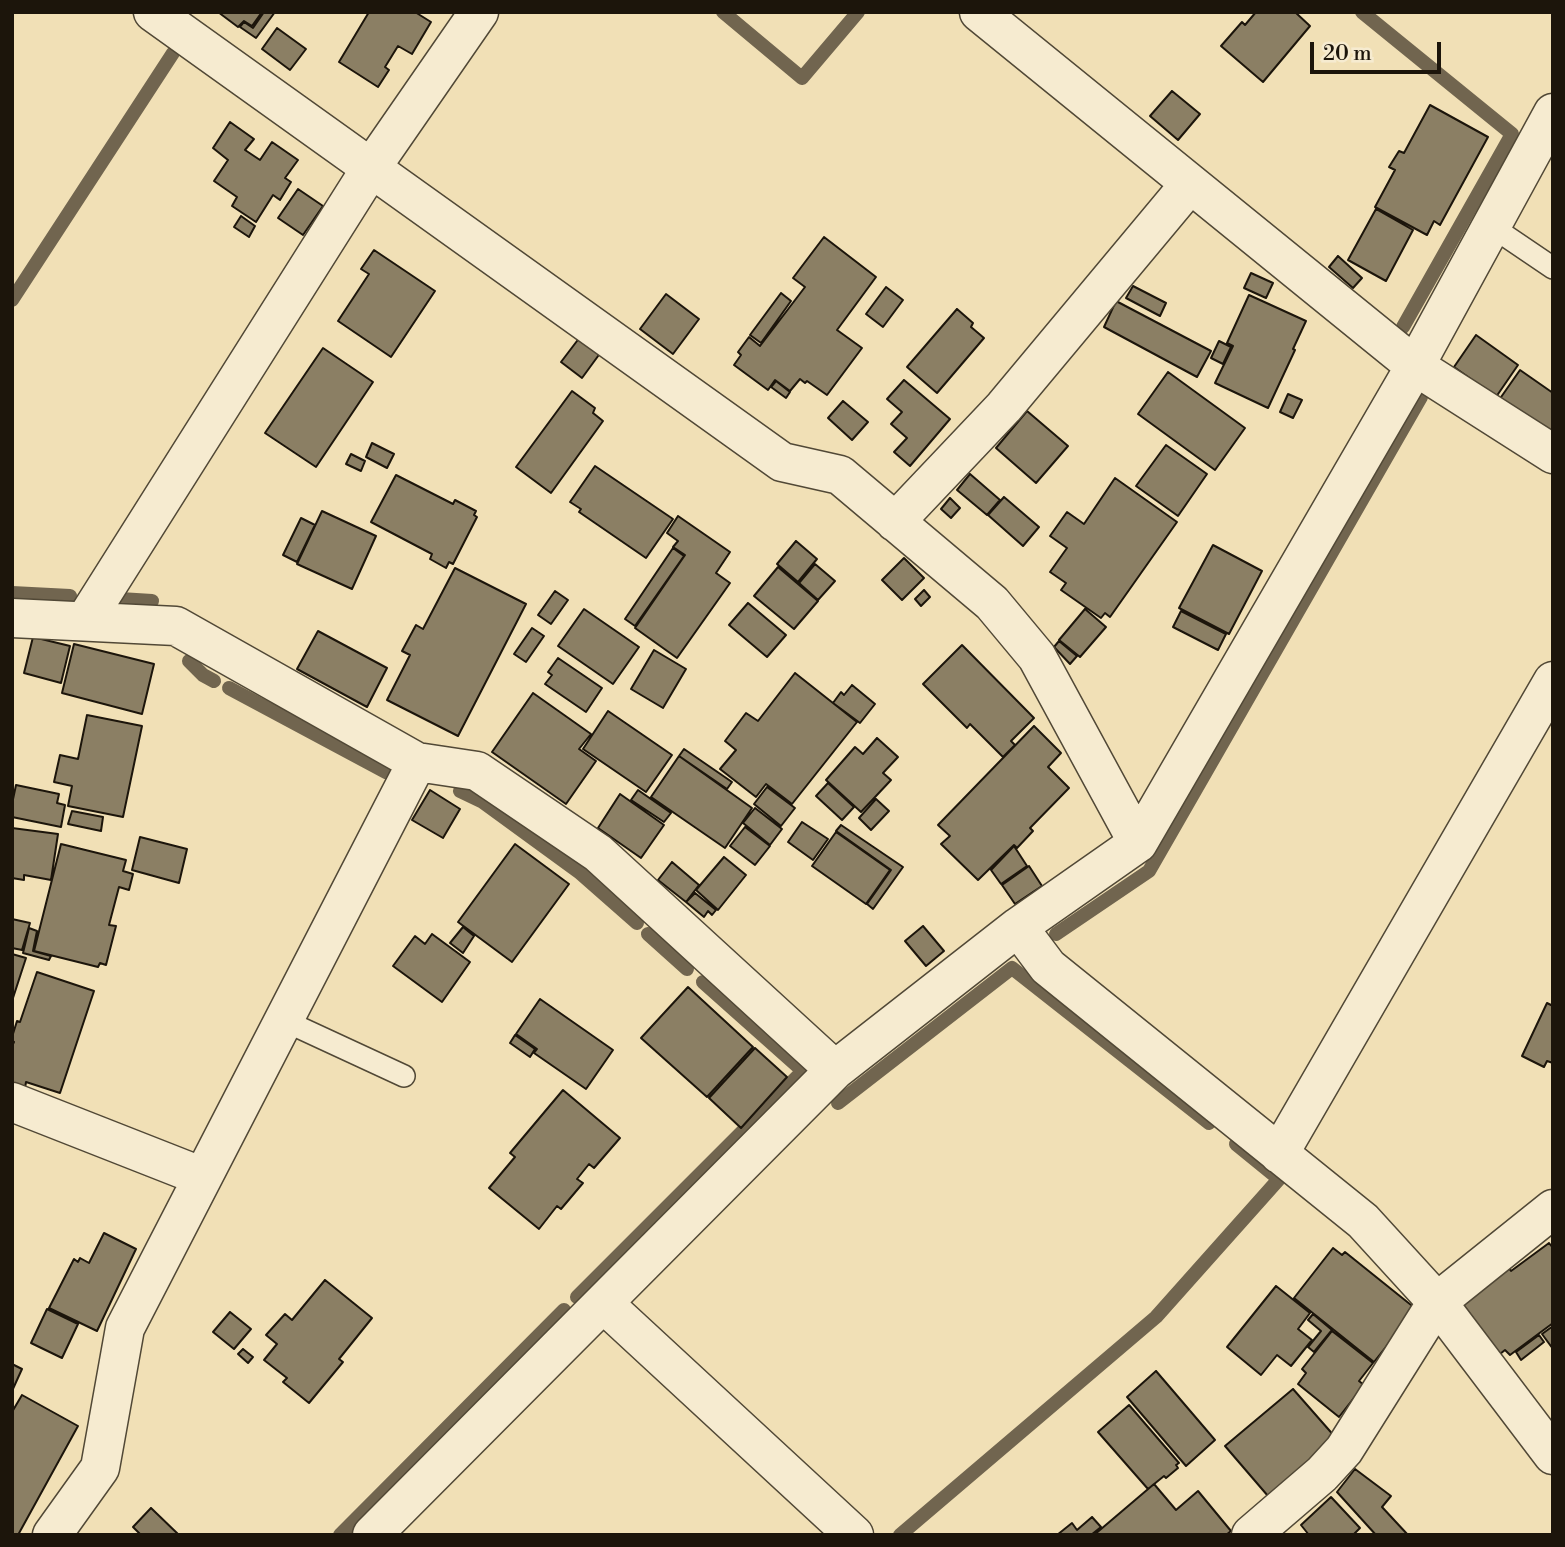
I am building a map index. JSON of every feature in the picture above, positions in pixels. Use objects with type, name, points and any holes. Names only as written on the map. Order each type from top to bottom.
[{"type":"street","points":[[153,12],[782,462],[840,475],[992,603],[1037,657],[1138,843]]},
{"type":"street","points":[[85,621],[371,168],[479,12]]},
{"type":"street","points":[[979,12],[1415,366],[1553,454]]},
{"type":"street","points":[[372,1535],[835,1070],[1018,927],[1138,843],[1415,366],[1553,113]]},
{"type":"street","points":[[895,522],[1004,407],[1190,184]]},
{"type":"street","points":[[12,618],[176,626],[417,762],[477,771],[598,853],[835,1070]]},
{"type":"street","points":[[1279,1154],[1553,681]]},
{"type":"street","points":[[52,1535],[100,1468],[125,1328],[417,762]]},
{"type":"street","points":[[1018,927],[1048,967],[1363,1221],[1437,1302],[1553,1455]]},
{"type":"street","points":[[12,1102],[203,1177]]},
{"type":"street","points":[[1251,1535],[1322,1474],[1344,1450],[1437,1302],[1553,1209]]},
{"type":"street","points":[[603,1303],[835,1529]]},
{"type":"lane","points":[[1491,226],[1553,268]]},
{"type":"lane","points":[[283,1020],[404,1076]]},
{"type":"building","points":[[218,12],[262,12],[252,26],[244,21],[238,27]]},
{"type":"building","points":[[264,12],[275,12],[256,38],[240,27],[244,22],[253,28]]},
{"type":"building","points":[[369,12],[415,12],[431,22],[412,54],[398,46],[385,67],[389,70],[378,87],[339,62]]},
{"type":"building","points":[[1256,12],[1295,12],[1310,26],[1263,82],[1221,46],[1242,22],[1245,25]]},
{"type":"building","points":[[277,28],[306,49],[290,70],[262,49]]},
{"type":"building","points":[[1172,91],[1200,114],[1178,140],[1150,116]]},
{"type":"building","points":[[1430,105],[1488,137],[1440,225],[1434,221],[1427,235],[1375,207],[1395,170],[1389,167],[1399,151],[1404,153]]},
{"type":"building","points":[[230,122],[254,139],[245,150],[260,160],[272,142],[298,160],[285,178],[291,182],[280,200],[273,195],[256,222],[232,206],[237,197],[214,181],[228,160],[213,148]]},
{"type":"building","points":[[298,189],[323,206],[303,235],[278,218]]},
{"type":"building","points":[[1376,209],[1413,230],[1386,281],[1348,260]]},
{"type":"building","points":[[241,216],[255,226],[249,237],[234,227]]},
{"type":"building","points":[[824,237],[876,277],[837,330],[862,348],[827,395],[800,379],[790,391],[775,380],[768,390],[734,365],[741,355],[738,352],[749,337],[760,346],[805,287],[793,278]]},
{"type":"building","points":[[374,250],[435,291],[391,357],[338,321],[369,274],[361,269]]},
{"type":"building","points":[[1338,256],[1362,278],[1353,288],[1329,267]]},
{"type":"building","points":[[1251,273],[1273,283],[1266,298],[1244,288]]},
{"type":"building","points":[[1133,286],[1166,303],[1160,316],[1126,298]]},
{"type":"building","points":[[886,287],[903,300],[883,327],[866,314]]},
{"type":"building","points":[[781,293],[791,301],[761,343],[750,335]]},
{"type":"building","points":[[666,294],[699,319],[673,354],[640,329]]},
{"type":"building","points":[[1249,295],[1306,321],[1268,408],[1215,383],[1233,346],[1227,343]]},
{"type":"building","points":[[1116,301],[1211,351],[1197,377],[1104,327]]},
{"type":"building","points":[[957,309],[973,323],[971,327],[984,338],[937,393],[907,367]]},
{"type":"building","points":[[1476,335],[1518,365],[1496,397],[1454,367]]},
{"type":"building","points":[[580,337],[601,352],[582,378],[561,362]]},
{"type":"building","points":[[1219,341],[1231,347],[1223,364],[1211,358]]},
{"type":"building","points":[[323,348],[373,382],[316,467],[265,433]]},
{"type":"building","points":[[1520,370],[1553,393],[1553,438],[1499,400]]},
{"type":"building","points":[[1168,372],[1245,428],[1215,470],[1138,414]]},
{"type":"building","points":[[904,380],[950,419],[910,466],[894,452],[907,438],[891,424],[902,412],[887,399]]},
{"type":"building","points":[[776,381],[790,392],[786,398],[771,387]]},
{"type":"building","points":[[572,391],[595,408],[593,413],[603,421],[551,493],[516,467]]},
{"type":"building","points":[[1288,394],[1302,400],[1293,418],[1280,412]]},
{"type":"building","points":[[843,401],[868,422],[852,440],[828,418]]},
{"type":"building","points":[[1027,411],[1068,446],[1036,483],[996,448]]},
{"type":"building","points":[[372,443],[394,454],[387,468],[366,457]]},
{"type":"building","points":[[1166,445],[1207,474],[1178,516],[1136,486]]},
{"type":"building","points":[[351,454],[365,461],[361,471],[346,464]]},
{"type":"building","points":[[595,466],[673,519],[646,558],[579,512],[581,509],[570,502]]},
{"type":"building","points":[[970,474],[1000,500],[987,515],[957,490]]},
{"type":"building","points":[[396,475],[453,504],[455,500],[476,511],[474,515],[477,517],[453,564],[449,562],[446,568],[430,559],[432,554],[371,522]]},
{"type":"building","points":[[1115,478],[1177,522],[1110,617],[1105,613],[1101,618],[1061,590],[1066,583],[1050,572],[1067,548],[1050,536],[1067,512],[1084,524]]},
{"type":"building","points":[[1004,497],[1039,527],[1023,546],[988,515]]},
{"type":"building","points":[[950,498],[960,508],[951,518],[941,509]]},
{"type":"building","points":[[322,511],[376,536],[352,589],[297,564]]},
{"type":"building","points":[[678,516],[730,552],[716,573],[730,583],[677,658],[635,628],[685,555],[673,547],[678,541],[667,533]]},
{"type":"building","points":[[301,518],[315,525],[297,562],[283,555]]},
{"type":"building","points":[[796,541],[817,559],[798,582],[777,564]]},
{"type":"building","points":[[1213,545],[1262,571],[1229,634],[1179,608]]},
{"type":"building","points":[[673,548],[684,556],[635,626],[625,619]]},
{"type":"building","points":[[904,558],[924,578],[902,600],[882,580]]},
{"type":"building","points":[[815,564],[835,581],[818,600],[799,583]]},
{"type":"building","points":[[778,567],[818,601],[794,629],[754,596]]},
{"type":"building","points":[[455,568],[526,604],[458,736],[387,700],[410,655],[402,651],[416,625],[423,629]]},
{"type":"building","points":[[924,590],[930,597],[921,606],[915,599]]},
{"type":"building","points":[[555,591],[568,600],[551,624],[538,615]]},
{"type":"building","points":[[748,603],[786,635],[767,657],[729,625]]},
{"type":"building","points":[[584,609],[639,647],[613,684],[558,646]]},
{"type":"building","points":[[1085,609],[1106,627],[1080,657],[1059,640]]},
{"type":"building","points":[[1181,611],[1226,634],[1218,650],[1173,627]]},
{"type":"building","points":[[532,628],[544,636],[526,662],[514,654]]},
{"type":"building","points":[[318,631],[387,668],[367,707],[297,669]]},
{"type":"building","points":[[33,637],[70,646],[61,683],[24,673]]},
{"type":"building","points":[[1059,641],[1077,656],[1070,664],[1054,647]]},
{"type":"building","points":[[74,644],[154,664],[142,714],[62,693]]},
{"type":"building","points":[[962,645],[1034,718],[1011,741],[1015,745],[1003,757],[970,724],[967,728],[923,684]]},
{"type":"building","points":[[654,650],[686,669],[663,708],[631,689]]},
{"type":"building","points":[[558,658],[602,688],[586,712],[545,684],[552,675],[548,672]]},
{"type":"building","points":[[795,673],[857,722],[792,804],[766,784],[756,797],[720,769],[736,750],[725,741],[746,713],[758,721]]},
{"type":"building","points":[[852,685],[875,704],[860,723],[833,703],[841,692],[844,695]]},
{"type":"building","points":[[533,693],[591,734],[579,749],[596,761],[566,804],[492,752]]},
{"type":"building","points":[[608,711],[672,755],[646,792],[583,749]]},
{"type":"building","points":[[87,715],[142,726],[123,817],[68,806],[72,786],[54,782],[60,755],[78,759]]},
{"type":"building","points":[[1034,726],[1061,753],[1048,767],[1069,788],[1030,828],[1033,831],[1017,848],[1014,845],[978,880],[941,844],[950,836],[938,825]]},
{"type":"building","points":[[877,738],[898,757],[883,773],[891,780],[861,812],[826,780],[855,747],[863,754]]},
{"type":"building","points":[[684,749],[732,782],[727,789],[679,756]]},
{"type":"building","points":[[679,756],[752,808],[725,848],[651,797]]},
{"type":"building","points":[[828,783],[854,807],[842,820],[816,796]]},
{"type":"building","points":[[16,785],[59,794],[57,803],[65,805],[61,827],[12,817]]},
{"type":"building","points":[[767,787],[795,808],[781,826],[754,804]]},
{"type":"building","points":[[430,790],[460,809],[443,838],[412,820]]},
{"type":"building","points":[[638,790],[671,813],[664,822],[631,800]]},
{"type":"building","points":[[620,794],[664,825],[641,858],[598,828]]},
{"type":"building","points":[[876,799],[889,811],[871,830],[859,818]]},
{"type":"building","points":[[755,808],[782,829],[770,845],[743,823]]},
{"type":"building","points":[[72,811],[103,817],[101,831],[68,824]]},
{"type":"building","points":[[802,822],[828,839],[813,860],[788,842]]},
{"type":"building","points":[[841,825],[903,867],[873,909],[867,904],[891,870],[836,831]]},
{"type":"building","points":[[745,827],[770,846],[755,865],[730,846]]},
{"type":"building","points":[[12,828],[58,834],[51,880],[24,875],[24,880],[12,878]]},
{"type":"building","points":[[836,832],[890,870],[866,904],[812,866]]},
{"type":"building","points":[[140,837],[187,849],[179,883],[132,870]]},
{"type":"building","points":[[61,844],[126,860],[123,871],[133,874],[129,890],[119,887],[109,925],[116,926],[106,965],[100,963],[98,967],[34,951]]},
{"type":"building","points":[[515,844],[569,884],[512,962],[458,922]]},
{"type":"building","points":[[1014,846],[1027,866],[1001,884],[991,870]]},
{"type":"building","points":[[724,857],[746,875],[718,910],[696,890]]},
{"type":"building","points":[[672,862],[699,885],[686,902],[658,880]]},
{"type":"building","points":[[1029,866],[1042,886],[1015,904],[1002,885]]},
{"type":"building","points":[[695,893],[716,910],[712,915],[708,911],[704,917],[686,902]]},
{"type":"building","points":[[12,919],[30,923],[22,950],[12,948]]},
{"type":"building","points":[[923,926],[944,951],[926,966],[905,941]]},
{"type":"building","points":[[463,927],[474,936],[463,953],[450,943]]},
{"type":"building","points":[[29,928],[37,931],[33,951],[51,956],[49,960],[23,953]]},
{"type":"building","points":[[432,934],[470,962],[442,1002],[393,966],[415,936],[425,944]]},
{"type":"building","points":[[12,954],[26,958],[12,1001]]},
{"type":"building","points":[[37,972],[94,991],[60,1093],[26,1082],[25,1088],[12,1084],[12,1037]]},
{"type":"building","points":[[688,987],[753,1047],[707,1097],[641,1038]]},
{"type":"building","points":[[540,999],[613,1050],[586,1089],[534,1053],[537,1049],[516,1034]]},
{"type":"building","points":[[1547,1003],[1553,1006],[1553,1063],[1547,1061],[1544,1067],[1522,1056]]},
{"type":"building","points":[[515,1035],[535,1049],[530,1057],[510,1043]]},
{"type":"building","points":[[755,1048],[787,1077],[741,1128],[709,1098]]},
{"type":"building","points":[[563,1090],[620,1138],[594,1168],[589,1164],[577,1179],[583,1183],[561,1209],[557,1206],[539,1229],[489,1188],[515,1157],[510,1153]]},
{"type":"building","points":[[104,1233],[136,1249],[97,1331],[49,1308],[74,1259],[78,1262],[80,1258],[89,1263]]},
{"type":"building","points":[[1549,1243],[1553,1248],[1553,1323],[1510,1355],[1505,1350],[1500,1354],[1461,1302],[1508,1267],[1511,1271]]},
{"type":"building","points":[[1333,1248],[1342,1255],[1345,1252],[1416,1309],[1374,1362],[1294,1298]]},
{"type":"building","points":[[325,1280],[372,1318],[339,1359],[343,1362],[309,1403],[283,1382],[287,1378],[264,1360],[277,1344],[266,1335],[285,1314],[292,1320]]},
{"type":"building","points":[[1276,1286],[1310,1313],[1298,1329],[1312,1340],[1291,1366],[1277,1355],[1261,1375],[1227,1347]]},
{"type":"building","points":[[47,1309],[78,1324],[62,1358],[31,1343]]},
{"type":"building","points":[[230,1312],[251,1329],[234,1349],[213,1332]]},
{"type":"building","points":[[1313,1314],[1332,1330],[1314,1352],[1308,1347],[1321,1331],[1308,1320]]},
{"type":"building","points":[[1553,1326],[1553,1349],[1542,1334]]},
{"type":"building","points":[[1332,1331],[1373,1363],[1359,1381],[1364,1385],[1339,1417],[1298,1384],[1306,1373],[1302,1369]]},
{"type":"building","points":[[1539,1335],[1544,1342],[1521,1360],[1516,1352]]},
{"type":"building","points":[[243,1349],[253,1357],[248,1363],[238,1354]]},
{"type":"building","points":[[12,1364],[22,1369],[12,1391]]},
{"type":"building","points":[[1156,1371],[1215,1440],[1186,1466],[1127,1397]]},
{"type":"building","points":[[1293,1389],[1336,1438],[1268,1496],[1225,1446]]},
{"type":"building","points":[[22,1395],[78,1426],[18,1535],[12,1535],[12,1412]]},
{"type":"building","points":[[1129,1405],[1179,1463],[1176,1465],[1178,1468],[1148,1489],[1098,1432]]},
{"type":"building","points":[[1355,1469],[1391,1496],[1382,1507],[1408,1535],[1376,1535],[1337,1492]]},
{"type":"building","points":[[1154,1484],[1176,1510],[1198,1491],[1231,1531],[1226,1535],[1094,1535]]},
{"type":"building","points":[[1331,1497],[1360,1528],[1353,1535],[1309,1535],[1301,1525]]},
{"type":"building","points":[[151,1508],[179,1535],[141,1535],[133,1527]]},
{"type":"building","points":[[1092,1517],[1101,1527],[1091,1535],[1057,1535],[1072,1523],[1077,1530]]},
{"type":"waterway","points":[[723,12],[802,78],[858,12]]},
{"type":"waterway","points":[[1362,12],[1512,134],[1403,327]]},
{"type":"waterway","points":[[12,300],[173,53]]},
{"type":"waterway","points":[[1056,934],[1149,871],[1421,397]]},
{"type":"waterway","points":[[12,593],[70,596]]},
{"type":"waterway","points":[[120,599],[152,601]]},
{"type":"waterway","points":[[189,661],[203,675],[214,681]]},
{"type":"waterway","points":[[229,688],[386,772]]},
{"type":"waterway","points":[[460,791],[483,802],[579,872],[637,923]]},
{"type":"waterway","points":[[648,934],[687,969]]},
{"type":"waterway","points":[[838,1103],[1012,968],[1209,1123]]},
{"type":"waterway","points":[[577,1297],[803,1071],[703,982]]},
{"type":"waterway","points":[[900,1535],[1156,1317],[1279,1179],[1236,1144]]},
{"type":"waterway","points":[[340,1535],[564,1310]]}]
